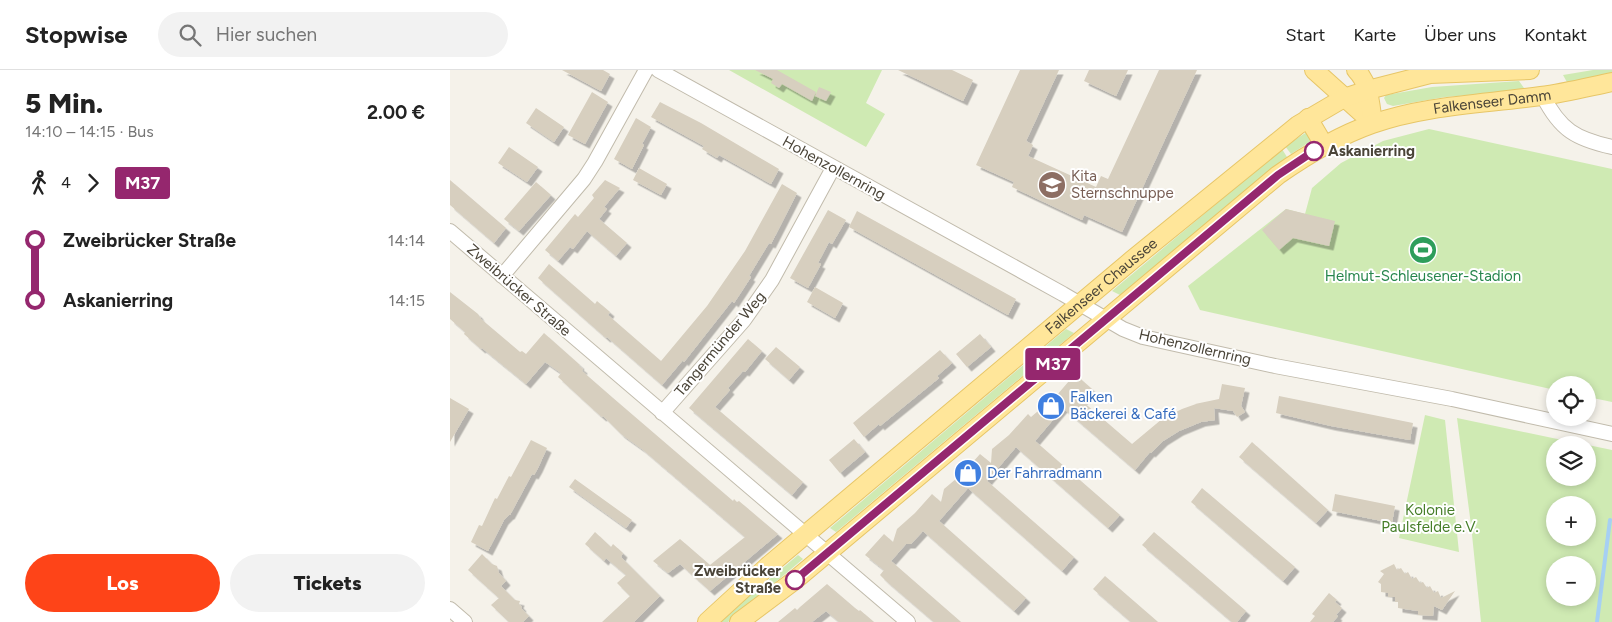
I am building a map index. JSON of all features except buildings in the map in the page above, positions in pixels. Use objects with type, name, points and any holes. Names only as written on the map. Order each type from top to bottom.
[{"type":"main road","points":[[1314,70],[1373,123]]},
{"type":"main road","points":[[1356,70],[1364,79],[1368,90],[1373,123]]},
{"type":"main road","name":"Falkenseer Damm","points":[[1423,72],[1530,70]]},
{"type":"main road","points":[[1535,70],[1543,96]]},
{"type":"main road","name":"Falkenseer Chaussee","points":[[707,622],[805,534],[1270,146],[1308,118],[1344,98],[1423,72]]},
{"type":"main road","name":"Falkenseer Damm","points":[[1373,123],[1414,112],[1543,96],[1612,82]]},
{"type":"main road","points":[[1308,118],[1324,146]]},
{"type":"main road","name":"Falkenseer Chaussee","points":[[739,622],[795,580],[1278,175],[1349,132],[1373,123]]},
{"type":"street","points":[[502,276],[584,179],[646,70]]},
{"type":"street","name":"Hohenzollernring","points":[[658,70],[1123,329],[1143,337],[1275,366],[1452,400],[1612,434]]},
{"type":"street","points":[[1543,96],[1553,115],[1565,128],[1582,139],[1612,147]]},
{"type":"street","name":"Tangermünder Weg","points":[[662,413],[744,320],[772,280],[833,168]]},
{"type":"street","name":"Zweibrücker Straße","points":[[450,230],[908,622]]},
{"type":"street","points":[[450,609],[465,622]]},
{"type":"green space","points":[[729,70],[882,70],[866,103],[885,114],[866,147]]},
{"type":"green space","points":[[1593,70],[1612,70],[1612,76],[1568,84],[1563,75]]},
{"type":"green space","points":[[1519,81],[1524,88],[1523,91],[1445,97],[1393,106],[1387,104],[1384,98],[1386,95],[1432,87]]},
{"type":"green space","name":"Helmut-Schleusener-Stadion","points":[[1429,129],[1612,169],[1612,402],[1596,399],[1596,376],[1546,376],[1546,388],[1200,310],[1188,286],[1286,209],[1305,214],[1312,188],[1341,163],[1383,141]]},
{"type":"green space","points":[[1307,132],[1312,137],[1311,141],[1291,154],[1285,146]]},
{"type":"green space","points":[[1282,149],[1287,157],[1120,295],[1112,291]]},
{"type":"green space","points":[[1066,329],[1074,333],[836,532],[830,528]]},
{"type":"green space","name":"Kolonie Paulsfelde e.V.","points":[[1425,415],[1445,420],[1459,552],[1399,538]]},
{"type":"green space","points":[[1457,418],[1546,437],[1546,486],[1596,486],[1596,447],[1612,450],[1612,622],[1481,622]]},
{"type":"green space","points":[[798,555],[803,559],[728,622],[719,622]]},
{"type":"waterway","points":[[1597,622],[1610,520]]},
{"type":"bus line","name":"M37","points":[[795,580],[1278,175],[1314,151]]},
{"type":"place","name":"Askanierring","points":[[1314,151]]},
{"type":"place","name":"Kita Sternschnuppe","points":[[1052,185]]},
{"type":"place","name":"Helmut-Schleusener-Stadion","points":[[1423,250]]},
{"type":"place","name":"Falken Bäckerei & Café","points":[[1051,406]]},
{"type":"place","name":"Der Fahrradmann","points":[[968,473]]},
{"type":"place","name":"Zweibrücker Straße","points":[[795,580]]}]
